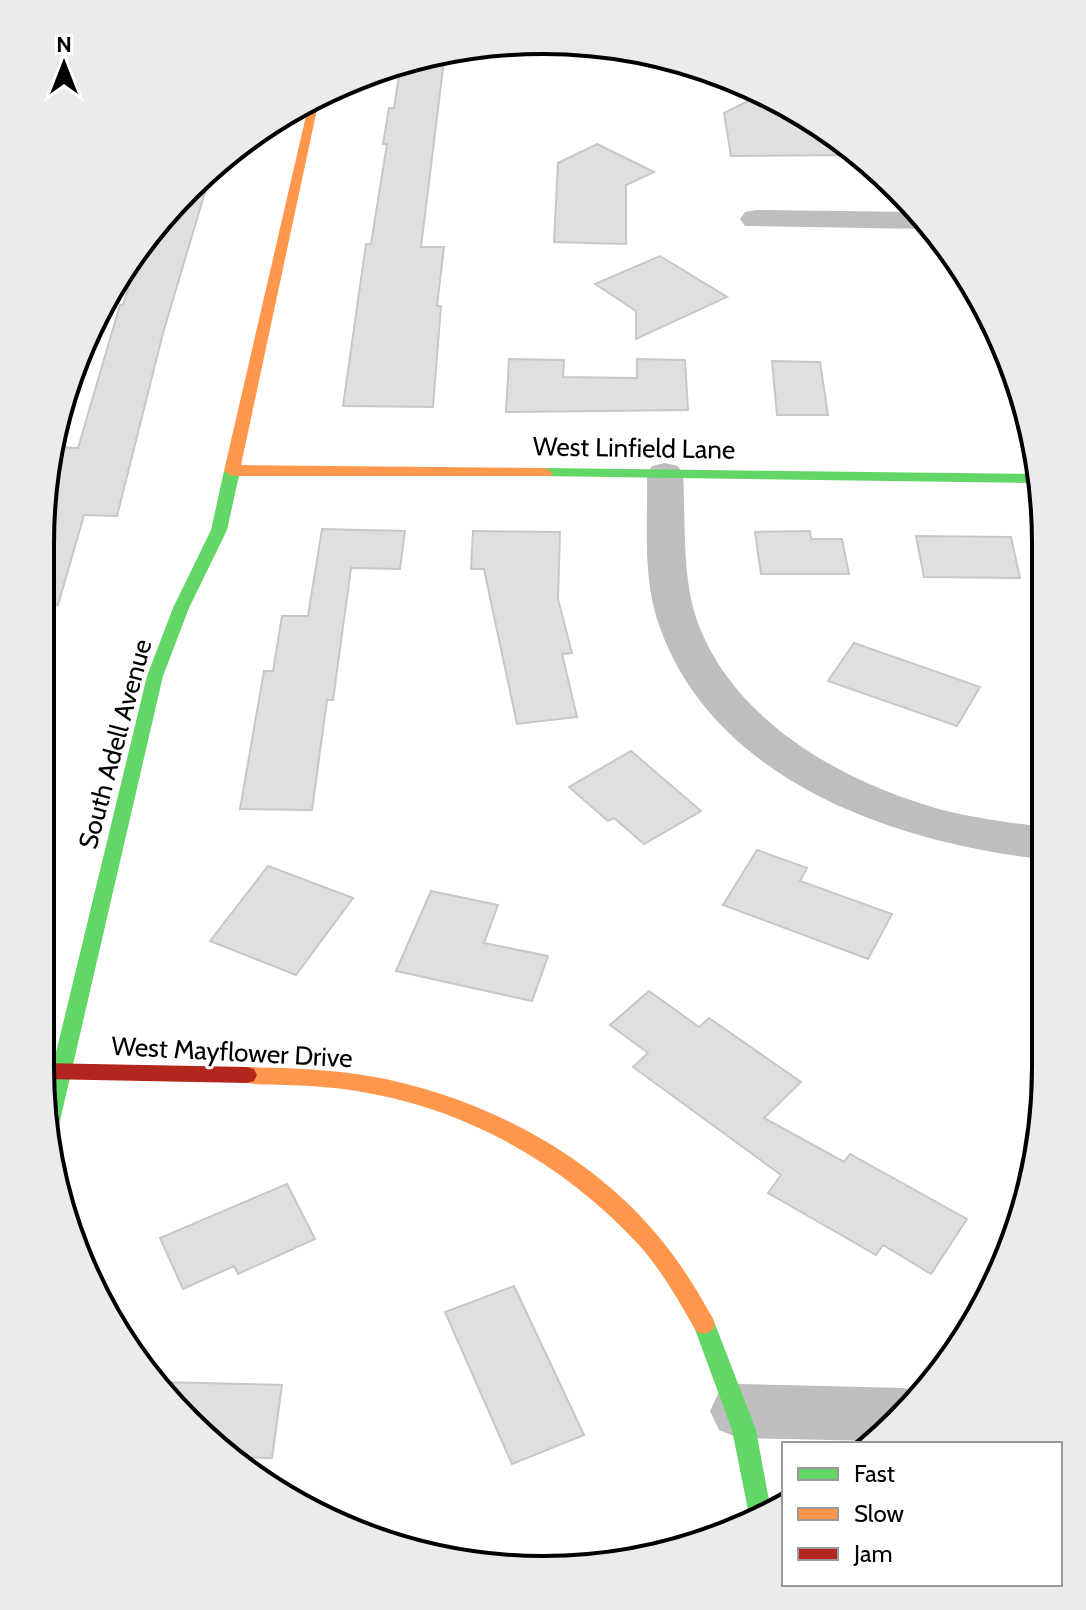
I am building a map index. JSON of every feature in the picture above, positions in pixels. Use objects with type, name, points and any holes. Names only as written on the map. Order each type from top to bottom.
[{"type":"street","name":"South Adell Avenue","points":[[55,1100],[155,676],[181,608],[219,530],[313,112]]},
{"type":"street","points":[[756,219],[911,221]]},
{"type":"street","name":"West Linfield Lane","points":[[234,469],[1028,479]]},
{"type":"street","points":[[665,474],[672,591],[679,625],[711,685],[746,725],[801,766],[853,794],[954,830],[1032,842]]},
{"type":"street","name":"West Mayflower Drive","points":[[54,1071],[322,1077],[389,1088],[466,1111],[521,1138],[566,1167],[639,1230],[684,1288],[702,1320],[739,1411],[758,1506]]},
{"type":"street","points":[[739,1411],[887,1415]]},
{"type":"building","points":[[443,64],[421,247],[444,247],[437,306],[441,306],[433,407],[343,406],[366,244],[371,244],[387,144],[383,144],[389,108],[394,108],[399,76]]},
{"type":"building","points":[[750,100],[815,136],[841,155],[731,156],[724,113]]},
{"type":"building","points":[[597,144],[654,172],[626,185],[626,244],[554,242],[558,163]]},
{"type":"building","points":[[206,189],[163,333],[117,516],[84,515],[58,605],[54,604],[55,511],[63,448],[78,448],[120,305],[123,305],[136,271],[175,221]]},
{"type":"building","points":[[660,256],[727,297],[636,339],[636,311],[595,284]]},
{"type":"building","points":[[509,359],[564,360],[563,377],[637,378],[637,359],[685,360],[688,410],[506,412]]},
{"type":"building","points":[[772,361],[820,362],[828,415],[777,415]]},
{"type":"building","points":[[322,529],[405,531],[400,569],[351,568],[333,700],[327,700],[312,810],[240,809],[264,671],[273,671],[282,616],[308,616]]},
{"type":"building","points":[[473,531],[560,532],[558,599],[572,653],[562,654],[577,717],[517,724],[484,569],[471,569]]},
{"type":"building","points":[[810,531],[811,539],[842,539],[849,574],[761,574],[755,532]]},
{"type":"building","points":[[916,536],[1011,537],[1020,578],[924,577]]},
{"type":"building","points":[[854,643],[980,687],[957,726],[828,681]]},
{"type":"building","points":[[631,751],[701,811],[644,844],[614,818],[608,821],[569,787]]},
{"type":"building","points":[[757,850],[807,868],[800,881],[892,914],[868,959],[723,905]]},
{"type":"building","points":[[268,866],[353,898],[296,975],[210,941]]},
{"type":"building","points":[[431,891],[498,905],[484,943],[548,956],[532,1001],[396,971]]},
{"type":"building","points":[[649,991],[699,1027],[709,1018],[801,1082],[764,1118],[844,1162],[850,1154],[967,1219],[931,1274],[883,1245],[876,1255],[768,1193],[781,1175],[633,1067],[648,1053],[610,1025]]},
{"type":"building","points":[[287,1184],[315,1239],[238,1274],[234,1266],[183,1289],[160,1238]]},
{"type":"building","points":[[514,1286],[584,1435],[512,1464],[445,1312]]},
{"type":"building","points":[[169,1382],[282,1385],[272,1458],[245,1455],[197,1413]]},
{"type":"traffic: fast","points":[[55,1099],[155,676],[181,608],[219,530],[232,471]]},
{"type":"traffic: fast","points":[[545,473],[1028,479]]},
{"type":"traffic: fast","points":[[704,1324],[744,1430],[758,1506]]},
{"type":"traffic: slow","points":[[232,471],[313,112]]},
{"type":"traffic: slow","points":[[234,469],[545,473]]},
{"type":"traffic: slow","points":[[247,1075],[317,1078],[387,1088],[435,1101],[529,1143],[572,1171],[612,1204],[648,1240],[679,1280],[704,1324]]},
{"type":"traffic: jam","points":[[54,1071],[247,1075]]}]
